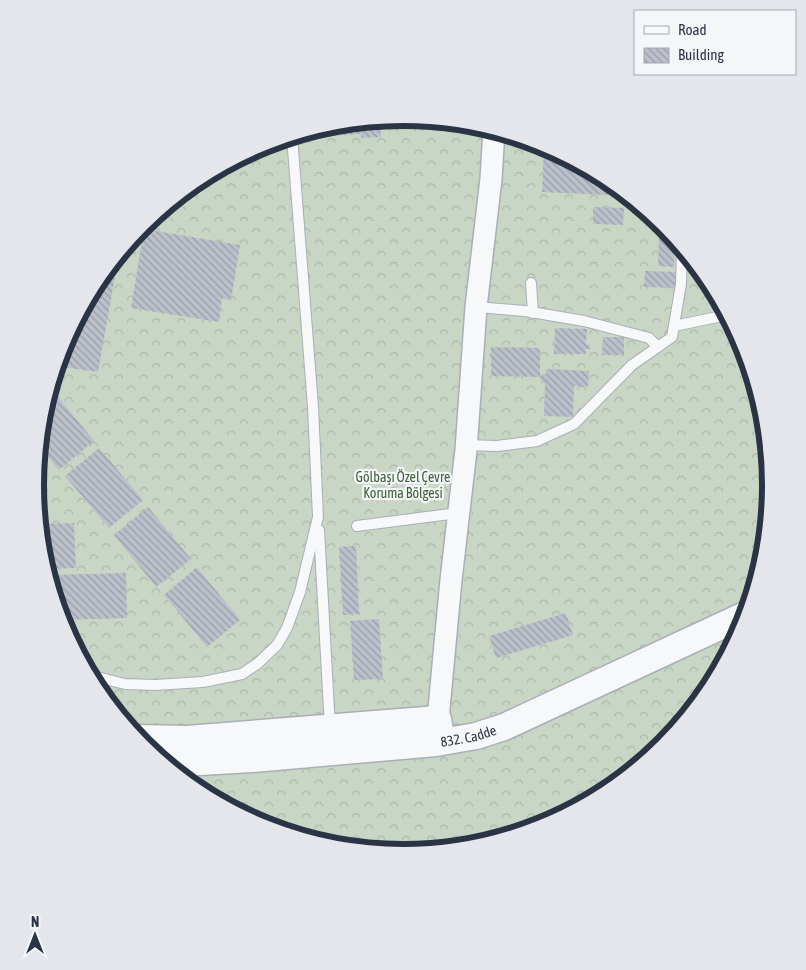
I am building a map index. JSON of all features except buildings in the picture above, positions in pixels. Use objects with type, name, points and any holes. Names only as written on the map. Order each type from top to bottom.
[{"type":"street","points":[[439,725],[466,445],[476,307],[491,179],[494,137]]},
{"type":"street","name":"832. Cadde","points":[[148,738],[436,743],[476,736],[504,727],[736,619]]},
{"type":"street","name":"832. Cadde","points":[[175,763],[439,725]]},
{"type":"lane","points":[[293,144],[313,407],[331,741]]},
{"type":"lane","points":[[466,445],[498,446],[537,441],[574,424],[632,365],[672,337],[681,284],[682,258]]},
{"type":"lane","points":[[531,283],[533,312]]},
{"type":"lane","points":[[476,307],[533,312],[584,321],[649,338],[658,347]]},
{"type":"lane","points":[[674,326],[720,317]]},
{"type":"lane","points":[[357,526],[458,513]]},
{"type":"lane","points":[[99,677],[125,684],[203,682],[242,674],[257,664],[277,645],[287,628],[300,592],[318,517]]},
{"type":"green space","name":"Gölbaşı Özel Çevre Koruma Bölgesi","points":[[403,126],[426,127],[450,129],[496,138],[540,153],[562,163],[603,186],[622,200],[673,248],[702,285],[714,305],[735,348],[743,370],[750,392],[759,438],[762,485],[761,508],[759,532],[750,578],[735,622],[725,644],[702,685],[688,704],[640,755],[603,784],[583,796],[540,817],[518,825],[496,832],[450,841],[403,844],[380,843],[356,841],[310,832],[266,817],[244,807],[203,784],[184,770],[133,722],[104,685],[92,665],[71,622],[63,600],[56,578],[47,532],[44,485],[45,462],[47,438],[56,392],[71,348],[81,326],[104,285],[118,266],[166,215],[203,186],[223,174],[266,153],[288,145],[310,138],[356,129]]}]
